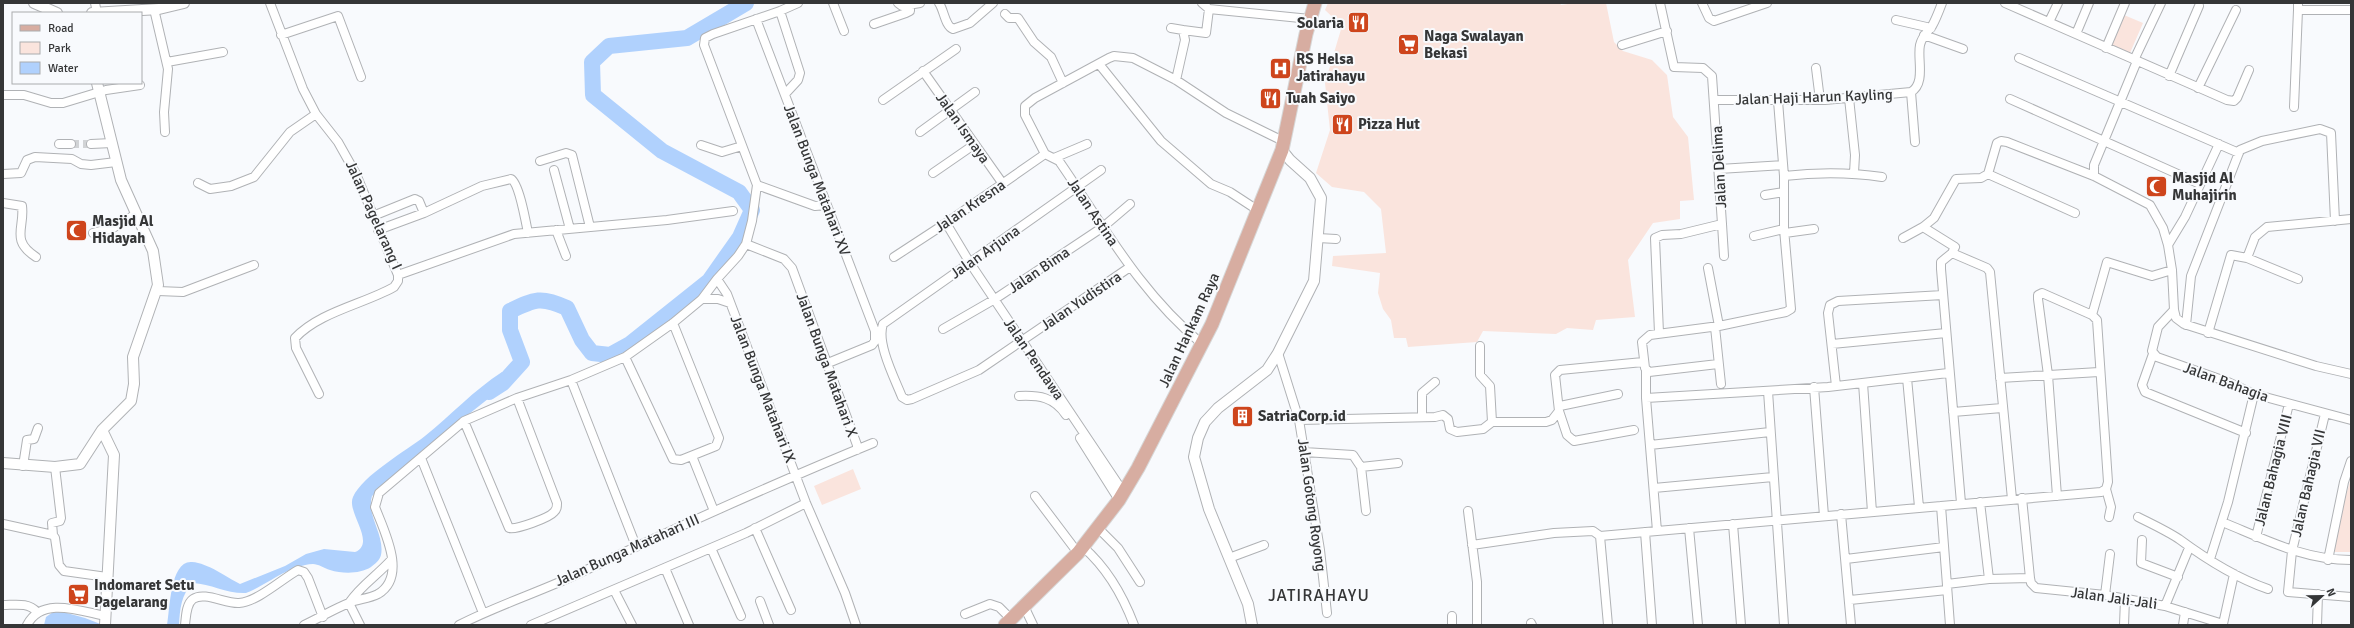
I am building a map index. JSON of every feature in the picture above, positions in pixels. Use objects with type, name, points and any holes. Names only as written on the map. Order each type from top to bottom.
[{"type":"main road","name":"Jalan Hankam Raya","points":[[1008,622],[1080,550],[1121,497],[1202,344],[1221,305],[1241,250],[1284,153],[1310,19],[1315,3]]},
{"type":"street","points":[[34,3],[55,12]]},
{"type":"street","points":[[107,12],[184,3]]},
{"type":"street","name":"Jalan Pagelarang I","points":[[270,3],[303,89],[316,114],[346,155],[398,275],[503,236],[667,220],[733,210]]},
{"type":"street","points":[[304,625],[349,603],[363,600],[384,590],[393,575],[392,559],[375,506],[376,499],[379,494],[464,420],[517,398],[571,380],[625,356],[673,323],[702,299],[717,278],[738,256],[746,244],[752,222],[757,185],[704,45],[705,38],[756,19],[780,12],[798,3]]},
{"type":"street","points":[[833,3],[844,31]]},
{"type":"street","points":[[898,3],[902,6],[920,3]]},
{"type":"street","points":[[939,3],[945,14],[947,24],[953,29],[970,23],[989,4]]},
{"type":"street","points":[[1202,3],[1209,9],[1310,19]]},
{"type":"street","name":"Jalan Delima","points":[[1659,333],[1654,239],[1662,235],[1681,234],[1722,224],[1715,100],[1712,76],[1706,70],[1674,67],[1660,3]]},
{"type":"street","points":[[1702,3],[1709,18],[1714,21],[1767,3]]},
{"type":"street","name":"Jalan Haji Harun Kayling","points":[[1715,100],[1820,100],[1911,92],[1918,86],[1919,81],[1920,45],[1924,36],[1931,28],[1942,3]]},
{"type":"street","points":[[2005,3],[2020,6],[2049,22],[2106,48],[2227,100],[2234,101],[2249,70]]},
{"type":"street","points":[[2049,22],[2058,3]]},
{"type":"street","points":[[2076,34],[2089,3]]},
{"type":"street","points":[[2106,48],[2125,3]]},
{"type":"street","points":[[2094,176],[2094,165],[2103,140],[2161,3]]},
{"type":"street","points":[[874,24],[910,11],[910,4]]},
{"type":"street","points":[[2169,76],[2199,6]]},
{"type":"street","points":[[2294,107],[2298,6],[2351,10]]},
{"type":"street","points":[[156,7],[168,78],[164,112],[165,132]]},
{"type":"street","points":[[1171,28],[1206,33],[1209,9]]},
{"type":"street","points":[[2198,88],[2236,10]]},
{"type":"street","points":[[780,12],[800,73],[798,80],[785,94]]},
{"type":"street","points":[[1005,14],[1009,18],[1018,18],[1034,42],[1051,57],[1063,83]]},
{"type":"street","points":[[282,34],[338,16],[361,77]]},
{"type":"street","name":"Jalan Bunga Matahari XV","points":[[756,19],[875,331],[905,399]]},
{"type":"street","points":[[1896,20],[1931,28]]},
{"type":"street","points":[[1176,80],[1185,40],[1183,30]]},
{"type":"street","points":[[1622,45],[1667,31]]},
{"type":"street","points":[[1924,36],[1962,49]]},
{"type":"street","points":[[883,100],[956,48]]},
{"type":"street","points":[[166,62],[224,52]]},
{"type":"street","points":[[1045,154],[1026,115],[1025,106],[1063,83],[1114,56],[1133,58],[1176,80],[1284,153],[1310,178],[1320,198],[1314,282],[1278,353],[1267,370],[1209,417],[1198,438],[1194,457],[1199,478],[1248,604],[1252,625]]},
{"type":"street","points":[[2019,58],[2120,100],[2239,153]]},
{"type":"street","points":[[1099,64],[1161,142],[1211,184],[1230,192],[1258,211]]},
{"type":"street","points":[[1816,68],[1820,100]]},
{"type":"street","name":"Jalan Ismaya","points":[[924,72],[1003,184]]},
{"type":"street","points":[[3,95],[24,95],[51,103],[63,102],[98,88],[140,85]]},
{"type":"street","points":[[3,462],[23,466],[55,467],[80,464],[102,430],[132,401],[134,384],[133,356],[158,291],[157,264],[153,251],[125,193],[98,88]]},
{"type":"street","points":[[920,132],[975,92]]},
{"type":"street","points":[[1911,92],[1915,142]]},
{"type":"street","points":[[1849,98],[1855,155],[1854,172]]},
{"type":"street","points":[[2010,99],[2200,184]]},
{"type":"street","points":[[1657,531],[1646,398],[1646,371],[1642,342],[1646,336],[1659,333],[1717,327],[1786,312],[1791,309],[1784,231],[1784,176],[1778,101]]},
{"type":"street","points":[[198,183],[210,190],[231,186],[254,177],[290,132],[316,114]]},
{"type":"street","points":[[2186,325],[2191,276],[2240,150],[2262,141],[2320,129],[2331,133],[2335,221]]},
{"type":"street","points":[[1903,238],[1923,227],[1934,218],[1956,179],[1981,178],[1988,174],[1996,146],[2001,141],[2094,176],[2150,205],[2163,228],[2168,245],[2172,270],[2174,310],[2176,318],[2186,325],[2351,374]]},
{"type":"street","points":[[59,144],[72,144]]},
{"type":"street","points":[[91,144],[112,144]]},
{"type":"street","points":[[933,173],[975,144]]},
{"type":"street","points":[[1054,158],[1087,144]]},
{"type":"street","points":[[2168,245],[2185,217],[2219,144]]},
{"type":"street","points":[[701,145],[722,152],[742,146]]},
{"type":"street","points":[[540,161],[566,153],[572,155],[590,227]]},
{"type":"street","name":"Jalan Astina","points":[[1045,154],[1059,161],[1130,267],[1162,309],[1202,344]]},
{"type":"street","name":"Jalan Kresna","points":[[894,256],[946,223],[1045,154]]},
{"type":"street","points":[[3,174],[21,173],[28,160],[35,157],[72,159],[81,164],[91,165],[116,162]]},
{"type":"street","points":[[1719,168],[1783,165]]},
{"type":"street","points":[[554,170],[570,229]]},
{"type":"street","name":"Jalan Arjuna","points":[[879,341],[883,324],[889,318],[970,263],[1101,170]]},
{"type":"street","points":[[1784,176],[1818,172],[1854,172],[1882,177]]},
{"type":"street","points":[[1988,174],[2075,213]]},
{"type":"street","points":[[378,230],[424,213],[482,186],[511,179],[515,182],[518,191],[528,233]]},
{"type":"street","points":[[757,185],[815,206],[826,205]]},
{"type":"street","points":[[1765,195],[1784,192]]},
{"type":"street","points":[[373,216],[415,199],[419,201],[424,213]]},
{"type":"street","points":[[3,203],[22,206],[20,225],[21,238],[24,245],[36,257]]},
{"type":"street","name":"Jalan Bima","points":[[943,329],[995,299],[1103,227],[1130,204]]},
{"type":"street","points":[[93,233],[113,228],[136,214]]},
{"type":"street","points":[[2247,258],[2255,237],[2267,227],[2351,219]]},
{"type":"street","name":"Jalan Pendawa","points":[[946,223],[970,263],[1022,340],[1121,497]]},
{"type":"street","points":[[1722,224],[1724,256]]},
{"type":"street","points":[[1923,227],[1954,245],[1952,253],[1941,262],[1948,374],[1961,504]]},
{"type":"street","points":[[1754,236],[1784,231],[1814,229]]},
{"type":"street","points":[[556,230],[566,256]]},
{"type":"street","points":[[1318,238],[1336,239]]},
{"type":"street","name":"Jalan Bunga Matahari X","points":[[746,244],[780,256],[789,263],[828,363],[857,445],[857,450],[796,475]]},
{"type":"street","points":[[1952,253],[1987,268],[1990,272],[2012,499]]},
{"type":"street","points":[[2208,332],[2230,257],[2235,254],[2298,279]]},
{"type":"street","points":[[2092,315],[2107,262],[2152,276],[2172,270]]},
{"type":"street","points":[[158,291],[183,292],[254,265]]},
{"type":"street","name":"Jalan Yudistira","points":[[905,399],[912,399],[979,370],[1130,267]]},
{"type":"street","points":[[1708,268],[1717,327],[1718,364],[1721,384]]},
{"type":"street","points":[[319,394],[296,348],[295,338],[332,314],[394,286],[398,281],[398,275]]},
{"type":"street","name":"Jalan Bunga Matahari IX","points":[[717,278],[730,303],[806,503],[845,592],[856,625]]},
{"type":"street","points":[[2057,496],[2048,375],[2038,295],[2046,294],[2092,315],[2097,320],[2099,372],[2108,482],[2106,490],[2111,507],[2109,517]]},
{"type":"street","points":[[1836,386],[1828,313],[1830,305],[1834,302],[1943,295]]},
{"type":"street","name":"Jalan Bunga Matahari IX","points":[[702,299],[718,298],[730,303]]},
{"type":"street","points":[[2174,310],[2158,326],[2153,354],[2142,385],[2145,392],[2246,433]]},
{"type":"street","points":[[625,356],[671,456],[676,460],[681,460],[716,446],[719,438],[673,323]]},
{"type":"street","points":[[1832,344],[1946,333]]},
{"type":"street","points":[[828,363],[879,341]]},
{"type":"street","points":[[1480,346],[1480,375],[1490,386],[1492,422]]},
{"type":"street","name":"Jalan Gotong Royong","points":[[1278,353],[1299,420],[1320,550],[1327,613]]},
{"type":"street","name":"Jalan Bahagia","points":[[2153,354],[2228,382],[2254,394],[2351,420]]},
{"type":"street","points":[[1634,430],[1574,441],[1567,435],[1559,408],[1555,375],[1560,370],[1644,362]]},
{"type":"street","points":[[1646,371],[1651,372],[1718,364]]},
{"type":"street","points":[[2000,378],[2099,372]]},
{"type":"street","points":[[1646,398],[1836,386],[1948,374]]},
{"type":"street","points":[[1907,378],[1919,508]]},
{"type":"street","points":[[571,380],[636,546]]},
{"type":"street","points":[[1422,416],[1422,393],[1435,382]]},
{"type":"street","points":[[1863,383],[1872,512]]},
{"type":"street","points":[[1814,387],[1824,516]]},
{"type":"street","points":[[1768,391],[1784,625]]},
{"type":"street","points":[[1299,420],[1445,416],[1448,419],[1450,429],[1457,432],[1483,429],[1492,422],[1546,422],[1552,420],[1559,408],[1618,394]]},
{"type":"street","points":[[2210,560],[2246,433],[2254,394]]},
{"type":"street","points":[[1019,396],[1039,395],[1053,401],[1062,409],[1121,497]]},
{"type":"street","points":[[464,420],[509,528],[517,528],[551,515],[556,510],[557,503],[517,398]]},
{"type":"street","name":"Jalan Bahagia VIII","points":[[2256,536],[2289,404]]},
{"type":"street","points":[[1953,412],[2002,408]]},
{"type":"street","name":"Jalan Bahagia VII","points":[[2318,594],[2288,592],[2292,551],[2325,414]]},
{"type":"street","points":[[23,466],[28,440],[34,439],[38,428]]},
{"type":"street","points":[[27,625],[37,612],[55,608],[105,621],[114,455],[102,430]]},
{"type":"street","points":[[1650,445],[1770,432]]},
{"type":"street","points":[[857,450],[873,443]]},
{"type":"street","points":[[1304,452],[1353,455],[1361,467],[1366,511]]},
{"type":"street","points":[[692,456],[714,511]]},
{"type":"street","points":[[421,458],[483,613]]},
{"type":"street","points":[[2328,560],[2344,482],[2351,461]]},
{"type":"street","points":[[1361,467],[1398,463]]},
{"type":"street","points":[[55,467],[61,518],[60,521],[52,523],[52,535],[55,538],[61,569],[107,577]]},
{"type":"street","name":"Jalan Bunga Matahari III","points":[[459,625],[483,613],[583,572],[636,546],[796,475]]},
{"type":"street","points":[[1654,488],[1773,477]]},
{"type":"street","points":[[1472,545],[1554,533],[1593,531],[1600,536],[2101,492],[2106,490]]},
{"type":"street","points":[[1035,496],[1080,550],[1093,556],[1117,589],[1134,625]]},
{"type":"street","points":[[1850,600],[1947,587],[1989,579],[2030,578],[2022,498]]},
{"type":"street","points":[[1980,502],[1989,579]]},
{"type":"street","points":[[531,625],[711,548],[806,503]]},
{"type":"street","points":[[1940,506],[1950,625]]},
{"type":"street","points":[[1468,511],[1477,582],[1477,625]]},
{"type":"street","points":[[1841,514],[1850,600],[1851,625]]},
{"type":"street","points":[[2138,517],[2179,539],[2189,548],[2234,574],[2268,589]]},
{"type":"street","points":[[1733,524],[1741,625]]},
{"type":"street","points":[[2227,524],[2292,551],[2328,560],[2351,560]]},
{"type":"street","points":[[4,525],[52,535]]},
{"type":"street","points":[[756,528],[791,610]]},
{"type":"street","points":[[1098,528],[1118,548],[1140,582]]},
{"type":"street","points":[[1689,528],[1698,625]]},
{"type":"street","points":[[1645,532],[1652,625]]},
{"type":"street","points":[[1600,536],[1608,625]]},
{"type":"street","points":[[2142,540],[2141,563],[2178,577]]},
{"type":"street","points":[[1229,558],[1264,545]]},
{"type":"street","points":[[1846,559],[1944,547]]},
{"type":"street","points":[[711,548],[741,616]]},
{"type":"street","name":"Jalan Jali-Jali","points":[[2030,578],[2031,583],[2036,588],[2105,595],[2165,606],[2189,548]]},
{"type":"street","points":[[2105,595],[2110,554]]},
{"type":"street","points":[[349,603],[363,584],[379,572],[392,559]]},
{"type":"street","points":[[665,568],[689,625]]},
{"type":"street","points":[[185,625],[189,602],[195,597],[205,597],[239,603],[253,598],[298,570],[302,570],[308,578],[323,617]]},
{"type":"street","points":[[2165,606],[2223,624],[2234,574]]},
{"type":"street","points":[[614,590],[632,625]]},
{"type":"street","points":[[2317,625],[2318,594],[2351,597]]},
{"type":"street","points":[[2124,625],[2125,599]]},
{"type":"street","points":[[760,601],[769,625]]},
{"type":"street","points":[[349,603],[360,625]]},
{"type":"street","points":[[965,614],[990,604],[999,607],[1008,622]]},
{"type":"street","points":[[3,605],[25,605],[33,608],[37,612]]},
{"type":"street","points":[[1024,606],[1033,625]]},
{"type":"street","points":[[2183,625],[2185,612]]},
{"type":"street","points":[[1452,616],[1452,625]]},
{"type":"green space","points":[[1328,3],[1560,3],[1561,5],[1574,3],[1606,3],[1614,42],[1623,51],[1652,60],[1667,75],[1673,117],[1688,137],[1694,200],[1680,201],[1680,219],[1653,223],[1628,260],[1635,317],[1596,320],[1593,330],[1567,328],[1556,334],[1483,331],[1477,342],[1408,347],[1406,338],[1394,338],[1391,320],[1383,309],[1378,293],[1380,273],[1332,266],[1333,256],[1386,253],[1381,209],[1364,192],[1332,187],[1316,173],[1330,130],[1325,83],[1342,26],[1325,10]]},
{"type":"green space","points":[[2124,15],[2143,23],[2130,53],[2111,45]]},
{"type":"green space","points":[[853,469],[861,489],[822,505],[814,486]]},
{"type":"green space","points":[[2351,478],[2351,552],[2332,552],[2331,547]]},
{"type":"water","points":[[502,372],[508,383],[435,441],[372,496],[371,510],[382,548],[380,559],[371,567],[362,571],[346,573],[330,570],[315,564],[304,565],[295,568],[246,593],[233,592],[193,583],[189,587],[184,597],[179,625],[167,625],[172,587],[179,569],[185,563],[192,562],[204,565],[240,584],[285,566],[306,554],[324,549],[355,552],[361,548],[363,542],[362,535],[353,511],[352,503],[353,497],[358,489],[375,472],[425,436],[472,395]]},
{"type":"water","points":[[56,610],[103,625],[44,625],[46,617]]},
{"type":"waterway","points":[[489,392],[503,383],[522,362],[510,330],[510,311],[538,300],[558,304],[567,308],[582,340],[592,353],[610,355],[630,344],[709,281],[740,237],[752,210],[739,192],[662,151],[593,95],[592,62],[609,46],[687,38],[746,3]]},
{"type":"tunnel","points":[[71,144],[91,144]]},
{"type":"place","name":"Solaria","points":[[1359,23]]},
{"type":"place","name":"Naga Swalayan Bekasi","points":[[1409,45]]},
{"type":"place","name":"RS Helsa Jatirahayu","points":[[1281,68]]},
{"type":"place","name":"Tuah Saiyo","points":[[1271,98]]},
{"type":"place","name":"Pizza Hut","points":[[1343,124]]},
{"type":"place","name":"Masjid Al Muhajirin","points":[[2157,187]]},
{"type":"place","name":"Masjid Al Hidayah","points":[[77,230]]},
{"type":"place","name":"SatriaCorp.id","points":[[1243,416]]},
{"type":"place","name":"Indomaret Setu Pagelarang","points":[[78,594]]},
{"type":"district","name":"JATIRAHAYU","points":[[1319,595]]}]
